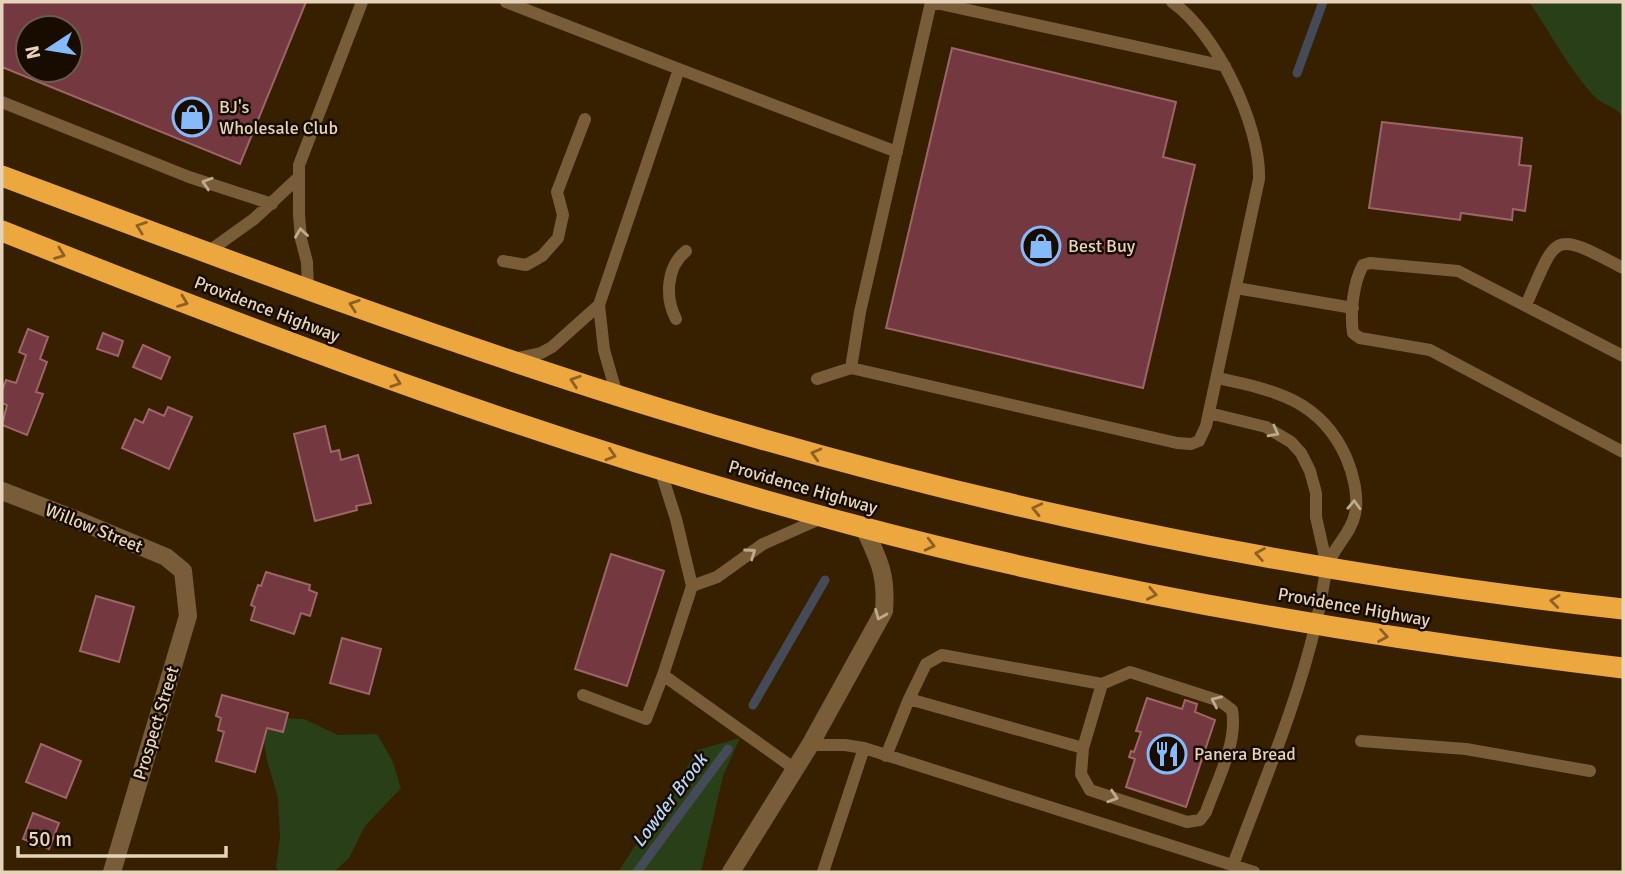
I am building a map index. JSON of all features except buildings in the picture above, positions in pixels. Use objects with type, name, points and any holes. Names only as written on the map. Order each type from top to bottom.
[{"type":"highway","name":"Providence Highway","points":[[2,176],[511,360],[770,441],[927,483],[1137,531],[1327,566],[1434,585],[1623,609]]},
{"type":"highway","name":"Providence Highway","points":[[2,231],[434,396],[660,469],[864,528],[1113,586],[1316,624],[1428,643],[1623,668]]},
{"type":"street","name":"Willow Street","points":[[2,491],[166,558],[183,571]]},
{"type":"street","points":[[731,872],[810,745],[884,611],[886,589],[882,568],[864,528]]},
{"type":"street","name":"Prospect Street","points":[[112,872],[188,616],[183,571]]},
{"type":"lane","points":[[308,288],[307,262],[301,239],[298,178],[302,153],[362,2]]},
{"type":"lane","points":[[506,2],[897,152]]},
{"type":"lane","points":[[851,368],[860,312],[931,2],[1225,66]]},
{"type":"lane","points":[[817,379],[851,368],[1177,443],[1191,444],[1199,441],[1206,426],[1217,378],[1259,179],[1260,162],[1252,130],[1225,66],[1192,19],[1172,2]]},
{"type":"lane","points":[[618,395],[604,350],[599,305],[679,69]]},
{"type":"lane","points":[[2,102],[188,177],[272,204]]},
{"type":"lane","points":[[503,261],[526,265],[542,256],[558,238],[563,215],[557,192],[585,119]]},
{"type":"lane","points":[[208,252],[272,204],[298,178]]},
{"type":"lane","points":[[1526,305],[1548,255],[1560,243],[1580,245],[1623,268]]},
{"type":"lane","points":[[676,319],[668,299],[669,283],[677,261],[686,251]]},
{"type":"lane","points":[[1623,356],[1458,271],[1381,262],[1363,265],[1357,278],[1353,333],[1360,338],[1430,350],[1623,452]]},
{"type":"lane","points":[[1236,288],[1353,308]]},
{"type":"lane","points":[[511,360],[541,353],[599,305]]},
{"type":"lane","points":[[1217,378],[1265,388],[1296,401],[1318,417],[1337,439],[1353,477],[1355,514],[1327,566],[1316,624],[1298,685],[1233,865]]},
{"type":"lane","points":[[1209,413],[1266,427],[1291,442],[1301,453],[1310,471],[1316,493],[1316,517],[1327,566]]},
{"type":"lane","points":[[583,695],[646,719],[663,675],[692,586],[676,519],[660,469]]},
{"type":"lane","points":[[692,586],[717,577],[764,544],[825,517]]},
{"type":"lane","points":[[886,756],[926,664],[942,655],[1102,684],[1130,672],[1220,701],[1232,710],[1235,725],[1229,748],[1206,812],[1200,820],[1187,822],[1090,790],[1081,774],[1083,748],[1102,684]]},
{"type":"lane","points":[[663,675],[795,769]]},
{"type":"lane","points":[[909,699],[1083,748]]},
{"type":"lane","points":[[1362,741],[1466,749],[1590,771]]},
{"type":"lane","points":[[810,745],[864,748],[1254,872]]},
{"type":"lane","points":[[823,872],[864,748]]},
{"type":"green space","points":[[1529,2],[1623,2],[1623,117],[1596,98],[1587,88]]},
{"type":"green space","points":[[274,718],[304,719],[338,735],[377,734],[392,760],[401,788],[365,826],[349,858],[334,872],[279,872],[276,867],[280,837],[278,798],[266,756],[264,738]]},
{"type":"green space","points":[[740,738],[723,776],[701,872],[618,872],[698,750]]},
{"type":"waterway","name":"Lowder Brook","points":[[1297,73],[1323,2]]},
{"type":"waterway","name":"Lowder Brook","points":[[753,705],[825,580]]},
{"type":"waterway","name":"Lowder Brook","points":[[637,872],[728,749]]},
{"type":"place","name":"BJ's Wholesale Club","points":[[192,117]]},
{"type":"place","name":"Best Buy","points":[[1041,246]]},
{"type":"place","name":"Panera Bread","points":[[1167,754]]}]
